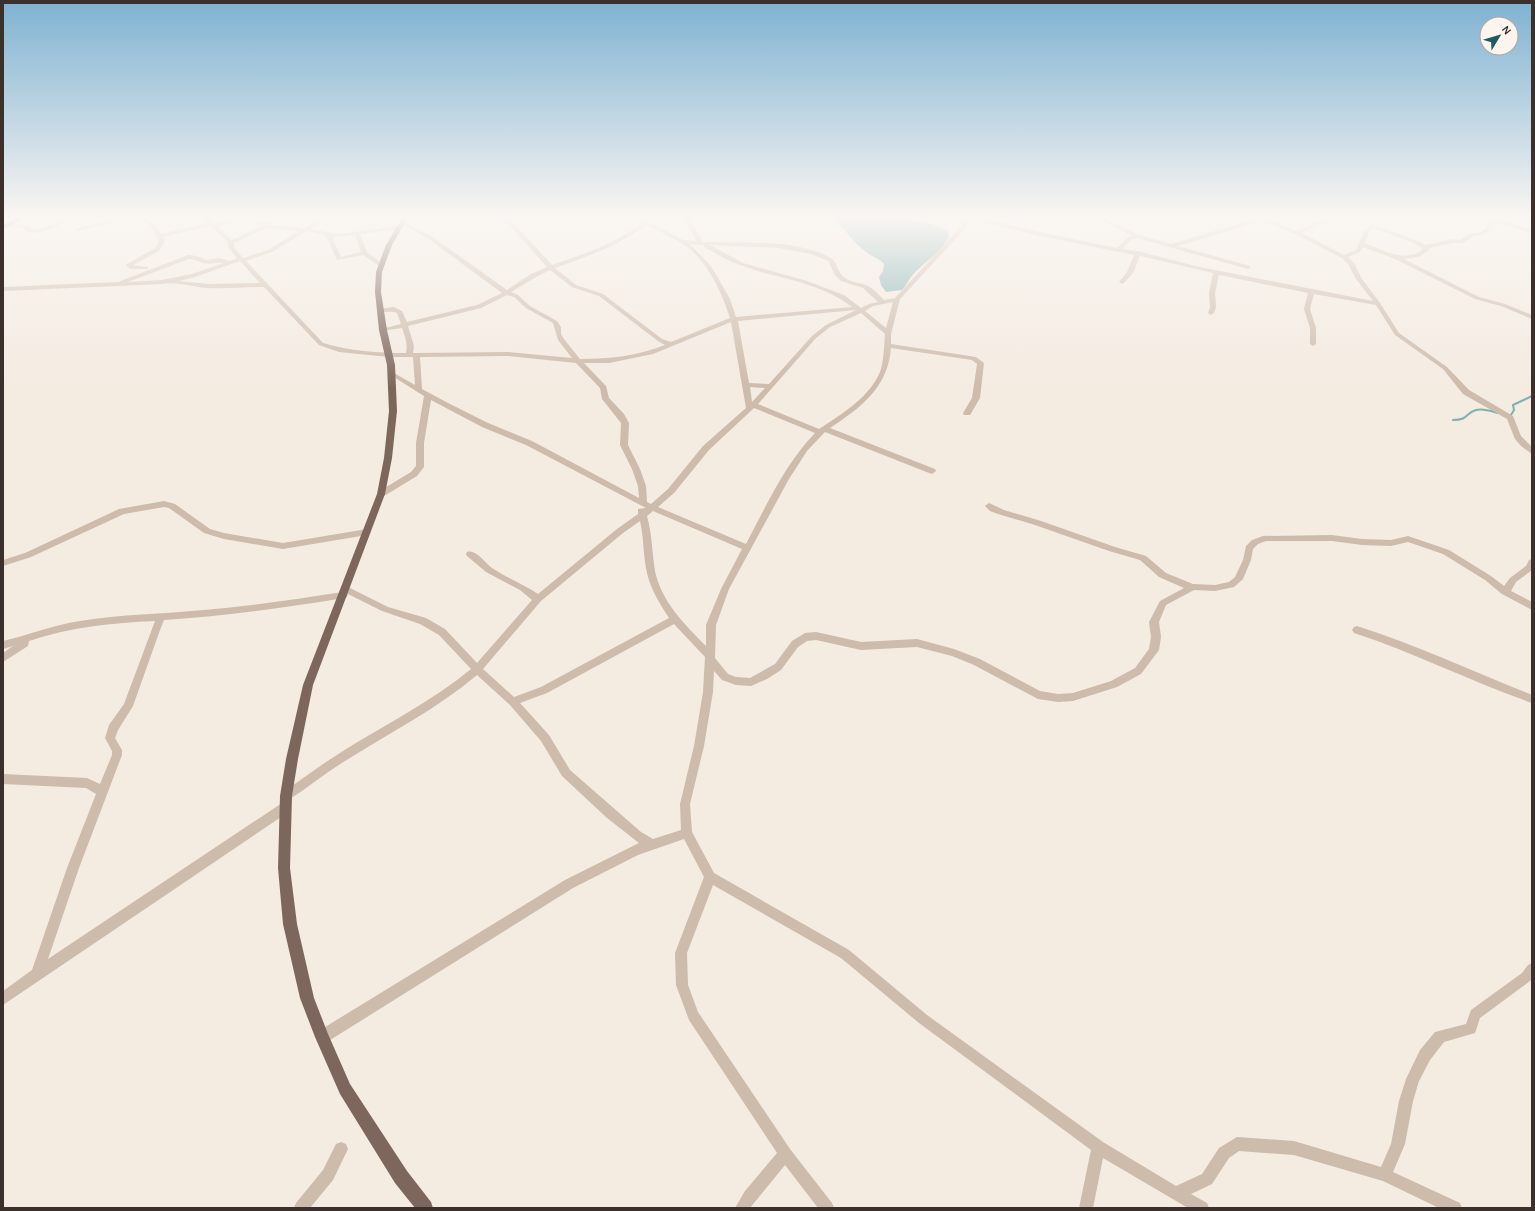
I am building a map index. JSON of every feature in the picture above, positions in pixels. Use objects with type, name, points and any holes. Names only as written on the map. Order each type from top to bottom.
[{"type":"main road","points":[[379,275],[378,292],[380,310],[392,374],[393,410],[388,458],[381,494],[345,592],[308,685],[292,758],[286,801],[284,868],[290,924],[307,998],[322,1036],[345,1089],[401,1177],[425,1208]]},
{"type":"street","points":[[116,284],[142,275]]},
{"type":"street","points":[[3,289],[162,282],[198,275]]},
{"type":"street","points":[[255,275],[321,344],[339,350],[389,354],[508,354],[578,361],[609,361],[629,358],[651,343],[671,345],[734,318],[857,311]]},
{"type":"street","points":[[481,275],[507,293],[516,296],[534,311],[555,322],[558,326],[558,334],[561,340],[603,388],[606,399],[621,416],[625,423],[624,445],[636,469],[642,486],[644,504],[642,516],[652,574],[660,595],[680,627],[710,658],[725,677],[736,681],[751,682],[778,667],[795,644],[805,637],[816,636],[861,646],[917,643],[954,653],[977,662],[1038,695],[1058,698],[1073,697],[1114,684],[1138,670],[1154,650],[1156,636],[1154,622],[1163,603],[1193,587]]},
{"type":"street","points":[[384,330],[472,310],[507,293],[525,280],[537,275]]},
{"type":"street","points":[[559,275],[574,286],[601,295],[645,327],[651,343]]},
{"type":"street","points":[[713,275],[728,299],[734,318],[745,386],[752,407]]},
{"type":"street","points":[[776,275],[834,292],[842,296],[857,311],[873,319],[888,334]]},
{"type":"street","points":[[838,275],[840,278],[851,284],[864,286],[882,302]]},
{"type":"street","points":[[920,275],[897,299],[888,334],[888,346],[884,369],[872,388],[850,412],[823,431],[804,449],[785,479],[725,589],[710,625],[708,692],[699,746],[690,776],[685,804],[687,833],[710,877],[845,954],[923,1019],[1098,1147],[1202,1208]]},
{"type":"street","points":[[1122,282],[1129,275]]},
{"type":"street","points":[[1211,313],[1214,307],[1212,293],[1216,275]]},
{"type":"street","points":[[1228,275],[1310,292],[1378,304]]},
{"type":"street","points":[[1357,275],[1378,304],[1391,326],[1402,338],[1445,368],[1466,392],[1510,418],[1518,437],[1532,451]]},
{"type":"street","points":[[1430,275],[1478,298],[1504,305],[1532,317]]},
{"type":"street","points":[[173,280],[185,284],[200,286],[265,285]]},
{"type":"street","points":[[1310,292],[1307,308],[1313,328],[1313,344]]},
{"type":"street","points":[[644,504],[671,491],[706,448],[752,407],[814,337],[828,326],[857,311],[871,305],[897,299]]},
{"type":"street","points":[[380,310],[388,308],[398,310],[411,346],[419,390]]},
{"type":"street","points":[[873,319],[892,321]]},
{"type":"street","points":[[651,343],[671,345]]},
{"type":"street","points":[[888,346],[968,357],[979,361],[981,363],[976,398],[967,413]]},
{"type":"street","points":[[392,374],[485,425],[529,443],[644,504],[748,548]]},
{"type":"street","points":[[745,386],[770,386]]},
{"type":"street","points":[[381,494],[414,474],[420,468],[420,443],[428,395]]},
{"type":"street","points":[[752,407],[932,470]]},
{"type":"street","points":[[3,563],[28,555],[122,511],[164,504],[172,506],[207,531],[224,536],[282,546],[367,532]]},
{"type":"street","points":[[3,999],[286,801],[345,755],[419,712],[452,690],[477,669],[538,599],[620,532],[642,516],[644,504]]},
{"type":"street","points":[[989,506],[1005,514],[1023,518],[1081,539],[1143,558],[1150,562],[1154,568],[1173,581],[1193,587],[1215,588],[1231,585],[1239,579],[1247,560],[1249,548],[1255,542],[1266,538],[1332,538],[1362,542],[1391,543],[1408,539],[1446,552],[1488,578],[1505,592],[1532,606]]},
{"type":"street","points":[[470,554],[489,570],[523,588],[538,599]]},
{"type":"street","points":[[1505,592],[1513,580],[1529,568],[1532,562]]},
{"type":"street","points":[[3,645],[60,628],[144,617],[161,618],[232,611],[345,592],[385,609],[423,621],[442,632],[477,669],[513,702],[545,738],[566,773],[637,836],[651,844]]},
{"type":"street","points":[[37,974],[44,949],[101,792],[117,755],[117,750],[110,738],[113,728],[128,706],[155,630],[161,618]]},
{"type":"street","points":[[513,702],[544,690],[675,619]]},
{"type":"street","points":[[1357,630],[1388,640],[1480,680],[1532,699]]},
{"type":"street","points":[[3,658],[34,636]]},
{"type":"street","points":[[3,779],[87,783],[96,787],[101,792]]},
{"type":"street","points":[[322,1036],[569,884],[635,850],[687,833]]},
{"type":"street","points":[[710,877],[681,953],[682,985],[693,1016],[785,1154],[827,1208]]},
{"type":"street","points":[[1385,1175],[1398,1144],[1406,1101],[1413,1079],[1425,1055],[1440,1036],[1471,1029],[1475,1014],[1526,977],[1532,969]]},
{"type":"street","points":[[1176,1193],[1207,1179],[1224,1153],[1237,1144],[1294,1148],[1385,1175],[1455,1208]]},
{"type":"street","points":[[1086,1208],[1098,1147]]},
{"type":"street","points":[[301,1208],[328,1175],[341,1149]]},
{"type":"street","points":[[742,1208],[750,1196],[785,1154]]},
{"type":"water","points":[[881,275],[913,275],[902,290],[886,292],[881,285],[879,277]]},
{"type":"waterway","points":[[1508,416],[1511,415],[1514,410],[1513,405],[1532,396]]},
{"type":"waterway","points":[[1453,420],[1462,419],[1473,411],[1479,409],[1498,413]]}]
